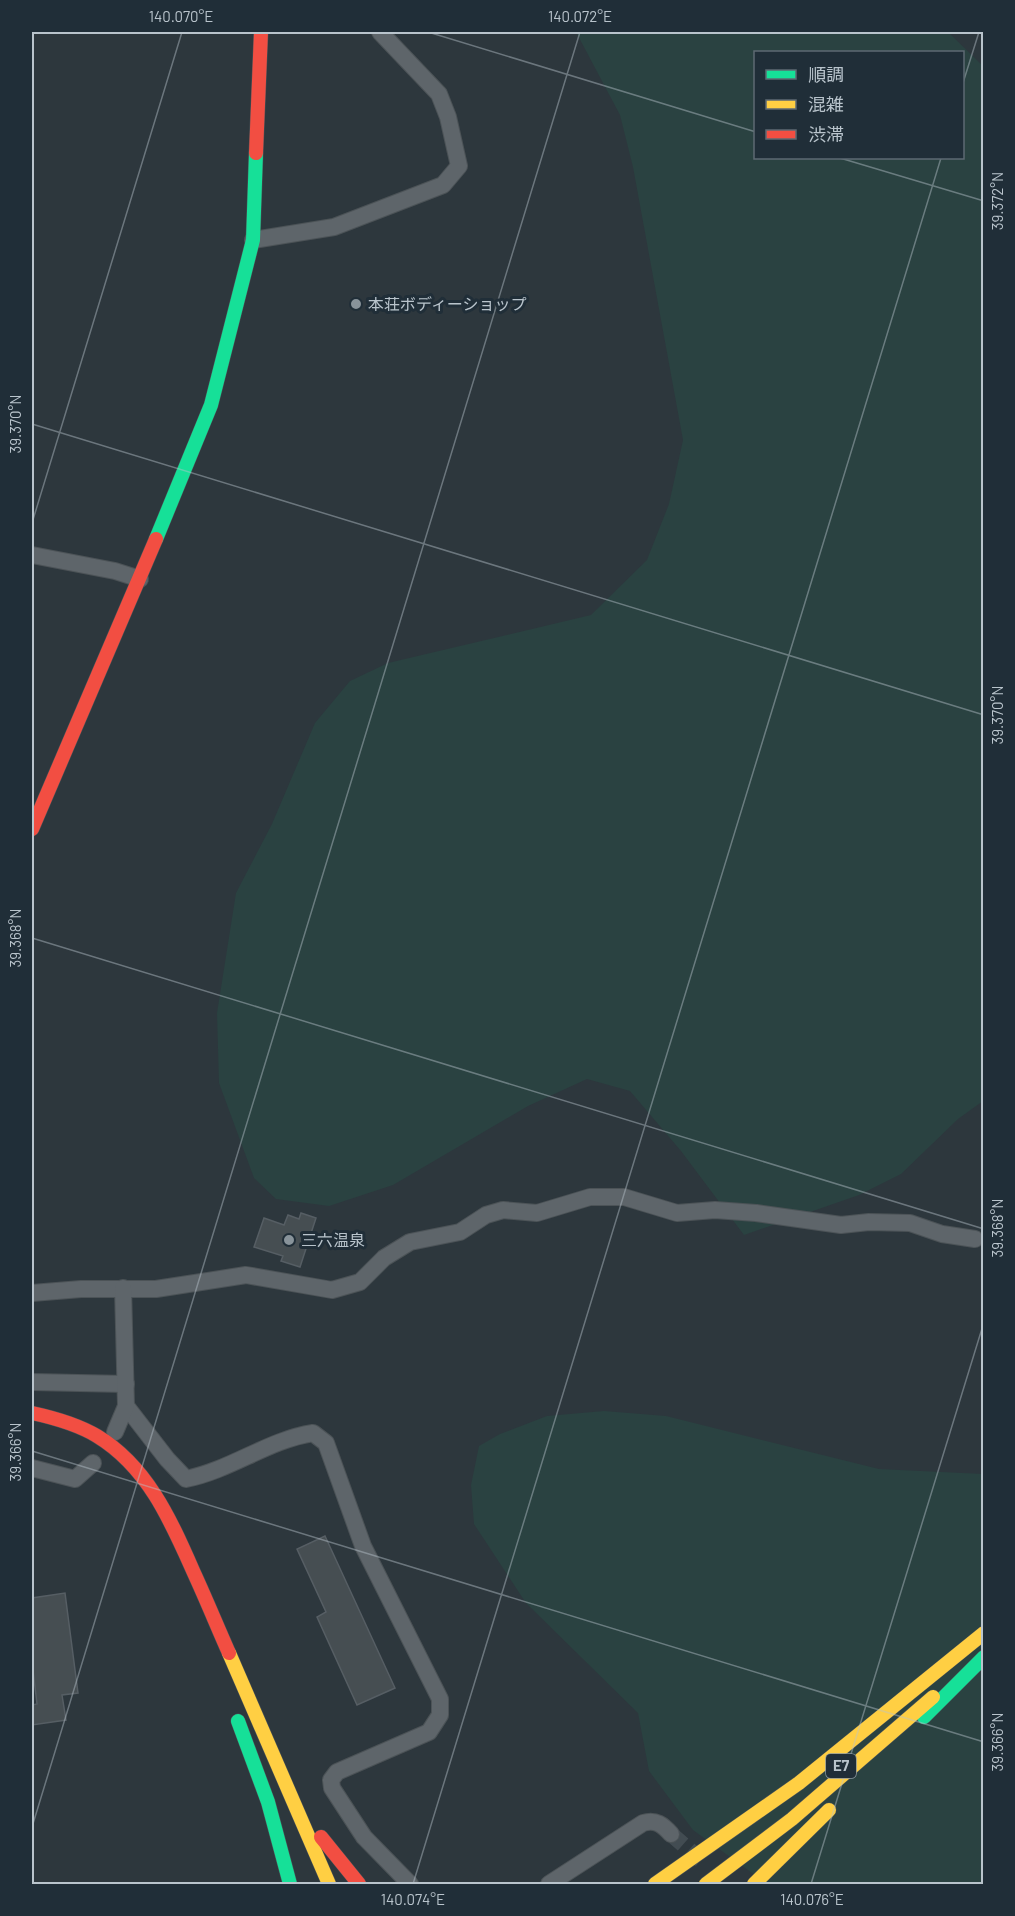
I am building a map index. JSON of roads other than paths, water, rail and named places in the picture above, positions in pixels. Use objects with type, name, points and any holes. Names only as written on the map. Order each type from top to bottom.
[{"type":"main road","points":[[32,829],[140,579],[211,405],[253,240],[261,32]]},
{"type":"main road","points":[[32,1413],[62,1419],[98,1436],[129,1460],[158,1496],[172,1521],[329,1884]]},
{"type":"main road","points":[[32,1427],[75,1438],[91,1446],[118,1468],[130,1480],[161,1529],[175,1565]]},
{"type":"main road","points":[[655,1884],[799,1783],[984,1633]]},
{"type":"main road","name":"E7","points":[[692,1884],[786,1813],[888,1726],[984,1638]]},
{"type":"main road","name":"E7","points":[[706,1884],[792,1819],[893,1734],[984,1651]]},
{"type":"main road","points":[[881,1760],[984,1656]]},
{"type":"main road","points":[[234,1710],[251,1752],[277,1833],[290,1884]]},
{"type":"main road","points":[[251,1752],[291,1832]]},
{"type":"main road","points":[[290,1790],[328,1849],[359,1884]]},
{"type":"main road","points":[[754,1884],[839,1800]]},
{"type":"street","points":[[253,240],[334,226],[443,185],[459,166],[448,117],[439,94],[380,32]]},
{"type":"street","points":[[32,555],[140,579]]},
{"type":"street","points":[[32,1293],[123,1287],[156,1289],[246,1275],[332,1290],[360,1282],[384,1258],[410,1242],[460,1232],[486,1215],[502,1210],[537,1213],[590,1197],[624,1197],[677,1213],[715,1210],[756,1213],[841,1225],[910,1222],[942,1234],[975,1239]]},
{"type":"street","points":[[115,1432],[126,1406],[123,1287]]},
{"type":"street","points":[[32,1382],[126,1384]]},
{"type":"street","points":[[126,1406],[167,1459],[186,1479],[206,1475],[292,1436],[313,1433],[326,1443],[363,1546],[440,1699],[440,1715],[429,1732],[337,1772],[331,1780],[332,1788],[364,1837],[410,1884]]},
{"type":"street","points":[[32,1468],[75,1479],[93,1463]]},
{"type":"street","points":[[549,1884],[643,1823],[649,1821],[662,1824],[671,1834]]},
{"type":"tunnel","points":[[671,1834],[701,1860]]},
{"type":"place","name":"本荘ボディーショップ","points":[[356,304]]},
{"type":"place","name":"三六温泉","points":[[289,1240]]}]
